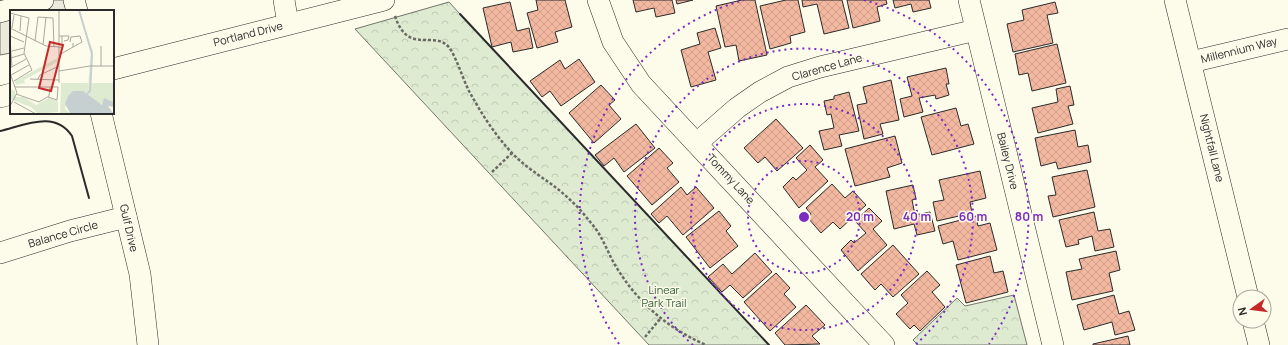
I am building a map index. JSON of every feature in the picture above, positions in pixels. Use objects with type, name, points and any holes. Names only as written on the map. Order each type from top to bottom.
[{"type":"street","points":[[0,12],[43,0]]},
{"type":"street","points":[[74,0],[77,10]]},
{"type":"street","points":[[284,0],[288,24]]},
{"type":"street","name":"Tommy Lane","points":[[598,0],[613,42],[641,84],[884,345]]},
{"type":"street","name":"Bailey Drive","points":[[969,0],[1052,345]]},
{"type":"street","name":"Nightfall Lane","points":[[1176,0],[1246,289]]},
{"type":"street","name":"Portland Drive","points":[[114,69],[288,24],[389,8]]},
{"type":"street","name":"Clarence Lane","points":[[697,143],[748,100],[760,92],[788,78],[820,67],[976,30]]},
{"type":"street","name":"Millennium Way","points":[[1191,62],[1288,39]]},
{"type":"street","points":[[0,97],[10,94]]},
{"type":"street","name":"Gulf Drive","points":[[101,114],[140,274],[148,345]]},
{"type":"street","name":"Balance Circle","points":[[0,253],[70,231],[126,217]]},
{"type":"street","points":[[1255,329],[1259,345]]},
{"type":"path","points":[[389,8],[400,29],[408,38],[419,40],[436,40],[448,46],[482,113],[512,153],[537,175],[560,190],[593,224],[627,283],[643,303],[660,319],[684,335],[706,345]]},
{"type":"path","points":[[492,172],[512,153]]},
{"type":"path","points":[[645,337],[660,319]]},
{"type":"green space","name":"Linear Park Trail","points":[[449,2],[769,345],[649,345],[355,29]]},
{"type":"green space","points":[[1014,295],[1027,345],[918,345],[913,340],[957,298],[965,306]]},
{"type":"shaded area","points":[[0,0],[81,0],[84,10],[10,10],[10,53],[0,55]]},
{"type":"building","points":[[536,0],[565,0],[572,27],[555,32],[558,42],[537,48],[527,13],[538,10]]},
{"type":"building","points":[[633,0],[672,0],[675,13],[656,17],[654,8],[636,12]]},
{"type":"building","points":[[676,0],[693,0],[677,4]]},
{"type":"building","points":[[742,0],[755,0],[767,55],[739,61],[736,45],[725,47],[716,6]]},
{"type":"building","points":[[786,0],[798,0],[805,32],[790,36],[791,43],[770,49],[760,6]]},
{"type":"building","points":[[802,0],[842,0],[849,28],[824,34],[817,4],[803,7]]},
{"type":"building","points":[[847,0],[886,0],[887,4],[877,7],[880,21],[853,28]]},
{"type":"building","points":[[893,0],[929,0],[931,8],[913,12],[911,4],[895,8]]},
{"type":"building","points":[[510,2],[517,31],[529,28],[533,48],[513,52],[511,42],[492,47],[483,8]]},
{"type":"building","points":[[1055,2],[1058,13],[1047,15],[1053,43],[1013,52],[1007,24],[1024,20],[1022,10]]},
{"type":"building","points":[[715,28],[721,48],[708,52],[716,80],[691,87],[681,50],[700,44],[697,33]]},
{"type":"building","points":[[1057,44],[1066,83],[1032,91],[1028,73],[1019,75],[1015,54]]},
{"type":"building","points":[[579,59],[595,82],[561,106],[550,91],[542,97],[530,81],[560,60],[565,69]]},
{"type":"building","points":[[946,68],[949,84],[946,84],[949,95],[936,99],[935,95],[919,98],[923,112],[904,117],[900,99],[912,96],[907,77]]},
{"type":"building","points":[[891,80],[899,120],[880,124],[883,134],[864,139],[857,105],[867,103],[863,87]]},
{"type":"building","points":[[601,85],[615,100],[609,105],[621,119],[594,143],[569,113]]},
{"type":"building","points":[[1070,86],[1074,105],[1068,106],[1073,124],[1038,133],[1032,108],[1058,102],[1056,89]]},
{"type":"building","points":[[849,92],[859,131],[839,135],[842,146],[824,150],[819,131],[834,128],[831,114],[827,115],[824,101],[834,99],[834,96]]},
{"type":"building","points":[[956,108],[961,126],[968,124],[974,144],[932,155],[921,117]]},
{"type":"building","points":[[776,119],[803,148],[777,171],[765,157],[758,163],[744,148]]},
{"type":"building","points":[[636,124],[655,148],[624,172],[614,158],[604,166],[595,155]]},
{"type":"building","points":[[1075,130],[1078,147],[1088,145],[1091,162],[1058,169],[1056,162],[1041,166],[1035,138]]},
{"type":"building","points":[[895,136],[902,163],[887,168],[890,177],[855,186],[845,149]]},
{"type":"building","points":[[810,145],[823,160],[815,167],[828,181],[799,208],[783,187],[793,177],[796,180],[807,170],[796,158]]},
{"type":"building","points":[[659,148],[673,163],[667,168],[679,182],[652,205],[627,176]]},
{"type":"building","points":[[1087,170],[1095,207],[1053,217],[1048,196],[1056,195],[1052,177]]},
{"type":"building","points":[[980,171],[986,198],[970,202],[972,213],[937,221],[933,202],[944,200],[939,180]]},
{"type":"building","points":[[832,184],[845,198],[853,191],[866,205],[840,229],[833,222],[821,233],[808,218],[811,214],[806,208]]},
{"type":"building","points":[[913,185],[916,199],[912,200],[915,215],[930,212],[935,231],[917,235],[914,224],[894,229],[886,191]]},
{"type":"building","points":[[681,187],[687,195],[696,187],[714,208],[683,235],[667,216],[659,223],[651,214]]},
{"type":"building","points":[[869,208],[882,221],[873,229],[887,245],[858,271],[841,250],[851,240],[854,243],[866,233],[855,221]]},
{"type":"building","points":[[719,211],[731,226],[726,231],[738,246],[710,268],[686,237]]},
{"type":"building","points":[[1094,212],[1098,231],[1110,229],[1114,247],[1095,251],[1092,236],[1078,240],[1079,244],[1066,247],[1059,220]]},
{"type":"building","points":[[976,216],[978,226],[990,223],[997,250],[958,260],[953,241],[943,244],[938,226]]},
{"type":"building","points":[[893,245],[919,274],[893,297],[881,284],[875,290],[861,274]]},
{"type":"building","points":[[1116,251],[1120,270],[1109,273],[1113,291],[1072,300],[1066,272],[1082,269],[1079,259]]},
{"type":"building","points":[[755,253],[772,272],[743,298],[730,285],[722,292],[708,277],[723,264],[732,274]]},
{"type":"building","points":[[990,256],[994,273],[1003,271],[1008,292],[966,303],[956,265]]},
{"type":"building","points":[[927,271],[940,285],[932,292],[945,307],[920,331],[914,325],[910,329],[896,314],[908,303],[901,295]]},
{"type":"building","points":[[776,273],[790,288],[784,294],[796,307],[770,331],[744,302]]},
{"type":"building","points":[[1114,295],[1119,314],[1129,311],[1135,330],[1115,335],[1112,322],[1084,330],[1077,305]]},
{"type":"building","points":[[806,305],[825,325],[812,336],[820,344],[785,345],[775,333]]},
{"type":"building","points":[[1128,336],[1130,345],[1093,345],[1093,344]]},
{"type":"wall","points":[[460,14],[769,345]]},
{"type":"wall","points":[[0,131],[29,123],[48,121],[57,123],[65,128],[72,136],[89,198]]}]
